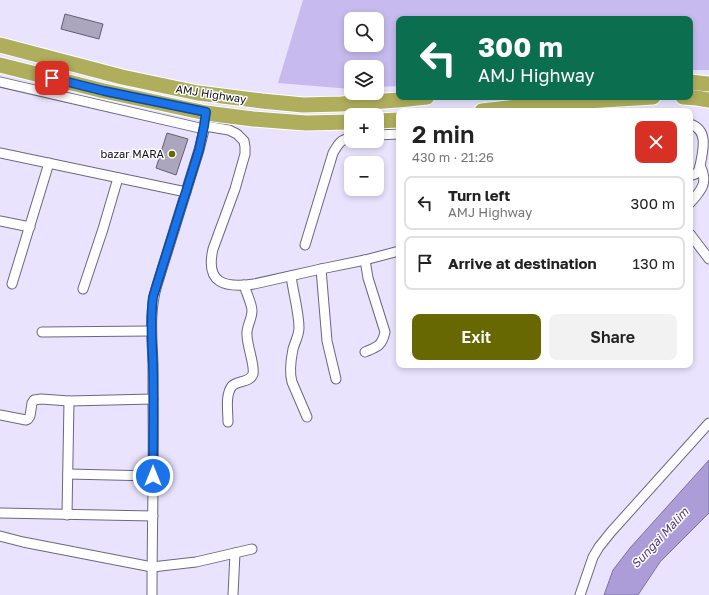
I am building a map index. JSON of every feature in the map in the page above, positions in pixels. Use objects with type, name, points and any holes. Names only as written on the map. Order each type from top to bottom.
[{"type":"highway","name":"AMJ Highway","points":[[0,45],[122,77],[198,93],[262,101],[303,104],[341,104],[398,100]]},
{"type":"highway","name":"AMJ Highway","points":[[0,65],[104,91],[205,122],[252,119],[306,123],[344,122]]},
{"type":"highway","points":[[693,82],[709,84]]},
{"type":"highway","points":[[693,98],[709,100]]},
{"type":"highway","points":[[531,108],[622,100]]},
{"type":"highway","points":[[384,121],[396,120]]},
{"type":"street","points":[[0,82],[205,122],[229,130],[244,141],[245,154],[235,189],[210,259],[211,269],[214,276],[221,282],[232,285],[244,285],[365,260],[396,252]]},
{"type":"street","points":[[152,595],[153,365],[151,331],[153,297],[199,150],[205,122]]},
{"type":"street","points":[[693,125],[700,129],[703,134],[700,166],[699,170],[693,175]]},
{"type":"street","points":[[384,135],[396,134]]},
{"type":"street","points":[[304,246],[333,153],[337,145],[344,140]]},
{"type":"street","points":[[0,153],[186,192]]},
{"type":"street","points":[[12,284],[49,163]]},
{"type":"street","points":[[693,200],[706,186],[708,180],[707,175],[700,166]]},
{"type":"street","points":[[83,289],[118,178]]},
{"type":"street","points":[[0,221],[30,227]]},
{"type":"street","points":[[693,238],[709,259]]},
{"type":"street","points":[[365,260],[368,278],[385,332],[381,344],[365,352]]},
{"type":"street","points":[[321,269],[327,341],[336,379]]},
{"type":"street","points":[[291,276],[299,329],[293,349],[290,376],[307,417]]},
{"type":"street","points":[[228,422],[228,399],[230,390],[235,384],[248,380],[253,374],[247,334],[252,310],[244,285]]},
{"type":"street","points":[[42,332],[151,331]]},
{"type":"street","points":[[0,415],[26,420],[30,416],[31,406],[34,400],[41,399],[69,401],[153,399]]},
{"type":"street","points":[[67,515],[69,401]]},
{"type":"street","points":[[580,595],[590,563],[599,547],[709,423]]},
{"type":"street","points":[[68,474],[153,476]]},
{"type":"street","points":[[0,513],[153,516]]},
{"type":"street","points":[[0,536],[23,542],[152,567],[196,562],[252,549]]},
{"type":"street","points":[[233,595],[235,553]]},
{"type":"shaded area","points":[[303,0],[709,0],[709,70],[693,70],[693,16],[396,16],[396,86],[384,87],[384,60],[344,60],[344,88],[278,83]]},
{"type":"water","name":"Sungai Malim","points":[[709,460],[709,513],[660,562],[638,595],[604,595],[613,570],[630,548]]},
{"type":"building","points":[[65,14],[103,24],[99,39],[61,29]]},
{"type":"building","name":"bazar MARA","points":[[167,133],[188,139],[176,175],[156,168]]},
{"type":"place","name":"bazar MARA","points":[[172,154]]},
{"type":"route","points":[[52,78],[104,91],[206,112],[199,150],[153,297],[151,331],[153,365],[153,476]]}]
